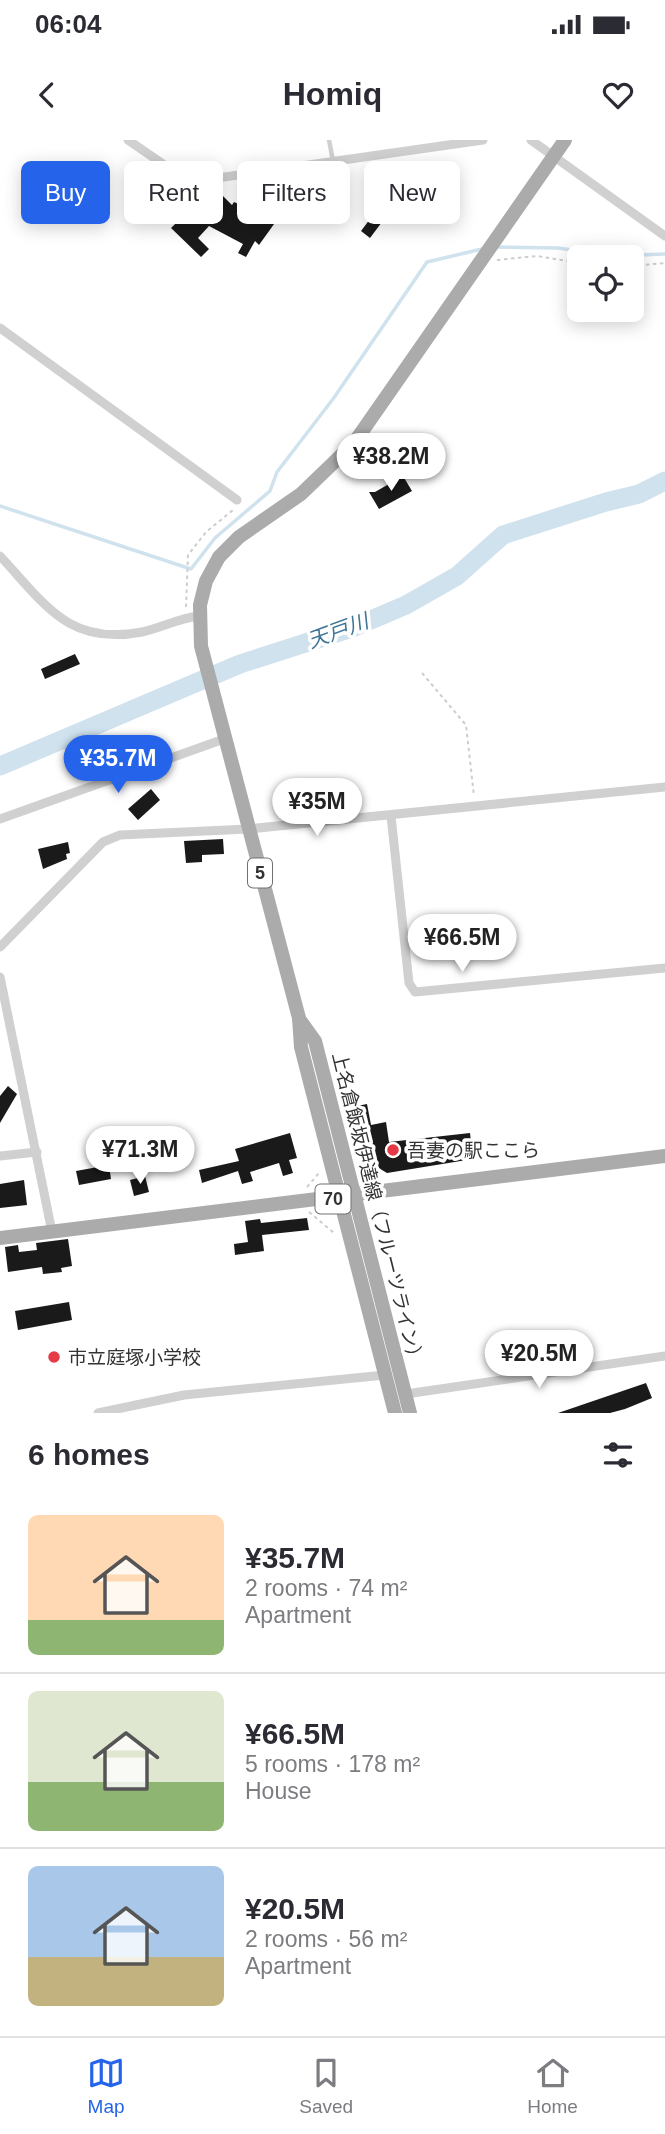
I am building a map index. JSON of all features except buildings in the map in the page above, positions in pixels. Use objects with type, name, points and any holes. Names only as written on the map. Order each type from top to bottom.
[{"type":"main road","name":"5","points":[[223,733],[193,617],[206,581],[219,557],[239,537],[301,494],[342,457],[565,140]]},
{"type":"main road","name":"上名倉飯坂伊達線（フルーツライン）","points":[[223,733],[299,1018],[300,1047],[395,1413]]},
{"type":"main road","name":"上名倉飯坂伊達線（フルーツライン）","points":[[299,1018],[315,1041],[357,1195],[410,1413]]},
{"type":"main road","name":"70","points":[[0,1238],[340,1199],[665,1156]]},
{"type":"street","points":[[128,140],[189,182],[237,175]]},
{"type":"street","points":[[340,161],[483,140]]},
{"type":"street","points":[[531,140],[665,236]]},
{"type":"street","points":[[0,328],[237,500]]},
{"type":"street","points":[[0,556],[48,609],[70,626],[99,635],[120,635],[193,617]]},
{"type":"street","points":[[0,819],[223,733]]},
{"type":"street","points":[[0,947],[78,867],[111,838],[152,831],[248,830],[665,787]]},
{"type":"street","points":[[391,816],[409,982],[415,992],[665,968]]},
{"type":"street","points":[[0,977],[52,1232]]},
{"type":"street","points":[[0,1156],[37,1152]]},
{"type":"street","points":[[406,1394],[665,1356]]},
{"type":"street","points":[[98,1413],[184,1395],[385,1375]]},
{"type":"lane","points":[[329,140],[333,161]]},
{"type":"path","points":[[482,257],[493,260],[537,256],[567,261]]},
{"type":"path","points":[[644,265],[665,263]]},
{"type":"path","points":[[193,617],[188,555],[206,532],[230,513],[237,500]]},
{"type":"path","points":[[422,673],[466,725],[475,807]]},
{"type":"path","points":[[357,1163],[370,1177]]},
{"type":"path","points":[[306,1191],[317,1173],[322,1172]]},
{"type":"path","points":[[308,1212],[338,1236]]},
{"type":"waterway","points":[[497,247],[558,248],[613,256],[665,254]]},
{"type":"waterway","points":[[0,506],[191,569],[215,538],[270,491],[277,472],[333,399],[427,262],[486,248]]},
{"type":"waterway","name":"天戸川","points":[[0,766],[240,664],[352,628],[406,605],[457,576],[503,535],[639,494],[665,481]]},
{"type":"place","name":"吾妻の駅ここら","points":[[393,1150]]},
{"type":"place","name":"市立庭塚小学校","points":[[54,1357]]}]
